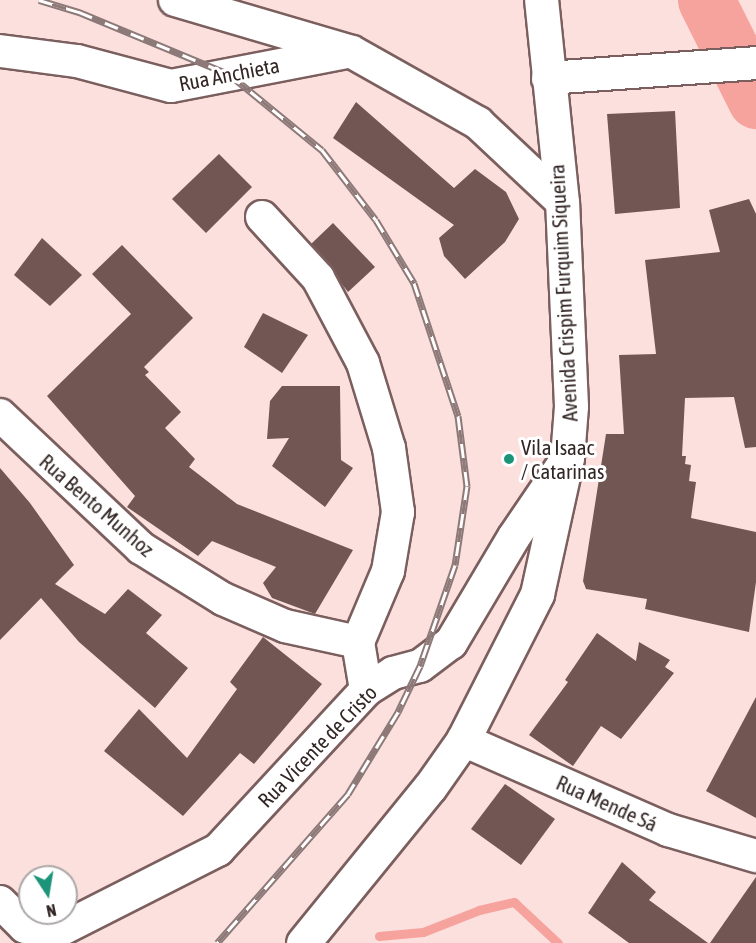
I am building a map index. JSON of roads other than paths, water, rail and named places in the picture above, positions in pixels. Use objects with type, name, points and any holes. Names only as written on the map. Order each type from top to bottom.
[{"type":"main road","name":"Avenida Crispim Furquim Siqueira","points":[[303,943],[430,787],[463,740],[537,594],[567,458],[571,406],[562,202],[541,0]]},
{"type":"street","points":[[175,0],[352,52],[478,123],[562,202]]},
{"type":"street","name":"Rua Anchieta","points":[[0,51],[77,61],[171,86],[352,52]]},
{"type":"street","points":[[548,78],[756,63]]},
{"type":"street","points":[[262,217],[318,278],[363,363],[389,447],[398,512],[388,571],[358,642],[366,690]]},
{"type":"street","name":"Rua Bento Munhoz","points":[[0,415],[141,548],[223,599],[285,627],[358,642]]},
{"type":"street","name":"Rua Vicente de Cristo","points":[[0,902],[26,927],[64,928],[218,850],[366,690],[393,673],[420,666],[451,643],[514,537],[567,458]]},
{"type":"street","name":"Rua Mende Sá","points":[[463,740],[668,830],[756,856]]},
{"type":"waterway","points":[[706,0],[756,100]]},
{"type":"waterway","points":[[379,936],[423,932],[479,910],[514,902],[558,943]]},
{"type":"railway","points":[[39,0],[79,12],[229,74],[322,150],[376,220],[414,283],[458,416],[467,486],[455,565],[420,666],[398,712],[348,794],[217,943]]},
{"type":"place","name":"Vila Isaac / Catarinas","points":[[509,459]]}]
